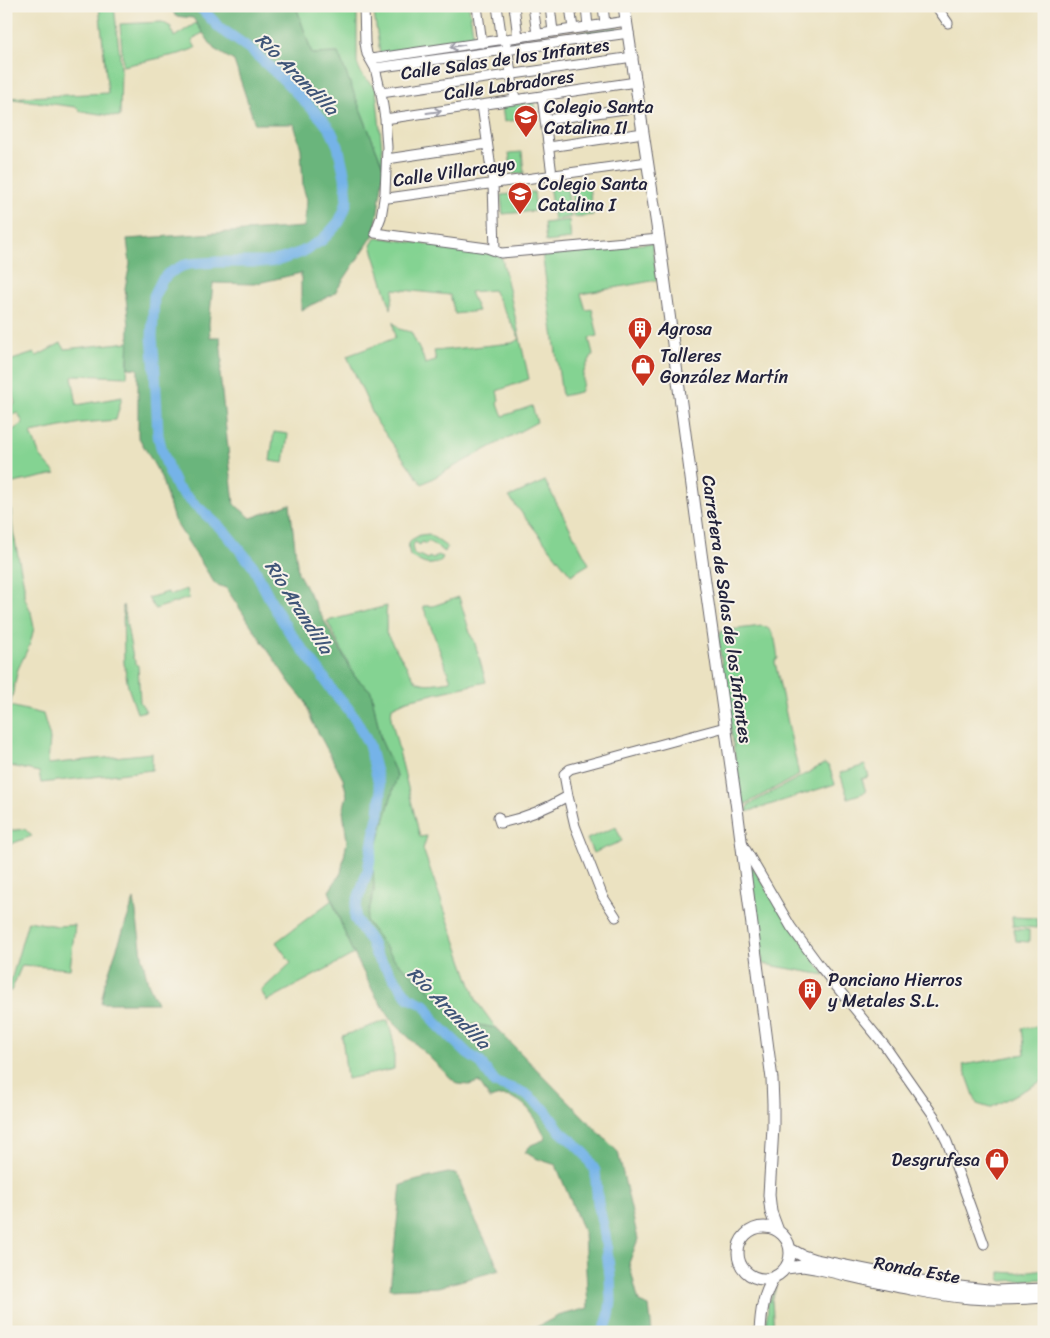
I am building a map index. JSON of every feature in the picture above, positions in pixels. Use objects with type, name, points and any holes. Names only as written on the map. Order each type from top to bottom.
[{"type":"main road","name":"Carretera de Salas de los Infantes","points":[[624,6],[659,239],[737,809],[773,1090],[770,1212],[778,1231]]},
{"type":"main road","name":"Carretera de Salas de los Infantes","points":[[758,1228],[765,1214],[770,1195]]},
{"type":"main road","points":[[758,1228],[778,1231],[788,1242],[790,1249],[790,1259],[786,1268],[782,1273],[767,1280],[748,1274],[743,1268],[738,1255],[742,1241],[751,1231],[758,1228]]},
{"type":"main road","name":"Ronda Este","points":[[790,1249],[815,1260],[940,1285],[997,1291],[1044,1289]]},
{"type":"main road","name":"Ronda Este","points":[[786,1268],[803,1266],[970,1298],[1044,1297]]},
{"type":"main road","points":[[754,1277],[762,1305]]},
{"type":"main road","points":[[760,1332],[762,1305],[766,1292],[774,1278]]},
{"type":"street","points":[[364,6],[365,44],[367,54],[375,68],[381,93],[385,119],[387,158],[381,217],[375,233],[496,250],[501,253],[659,239]]},
{"type":"street","points":[[477,6],[482,42]]},
{"type":"street","points":[[497,6],[508,50],[515,100]]},
{"type":"street","points":[[514,6],[518,37]]},
{"type":"street","points":[[533,6],[537,34]]},
{"type":"street","points":[[550,6],[553,32]]},
{"type":"street","points":[[570,6],[573,29]]},
{"type":"street","points":[[586,6],[588,27]]},
{"type":"street","points":[[603,6],[605,24]]},
{"type":"street","points":[[936,6],[948,23]]},
{"type":"street","points":[[371,59],[605,24],[628,28]]},
{"type":"street","points":[[375,68],[508,50],[628,28]]},
{"type":"street","name":"Calle Salas de los Infantes","points":[[381,93],[633,57]]},
{"type":"street","name":"Calle Labradores","points":[[385,119],[636,82]]},
{"type":"street","points":[[542,96],[552,175]]},
{"type":"street","points":[[482,105],[493,184],[496,250]]},
{"type":"street","points":[[545,120],[640,107]]},
{"type":"street","points":[[549,147],[643,133]]},
{"type":"street","points":[[387,158],[487,144]]},
{"type":"street","name":"Calle Villarcayo","points":[[384,198],[648,162]]},
{"type":"street","points":[[616,917],[603,897],[575,826],[564,774],[570,769],[725,727]]},
{"type":"street","points":[[498,817],[500,823],[514,820],[548,808],[568,796]]},
{"type":"street","points":[[740,840],[805,947],[885,1046],[934,1116],[947,1142],[984,1244]]},
{"type":"green space","points":[[99,6],[114,6],[121,67],[120,117],[80,111],[76,107],[6,98],[108,93]]},
{"type":"green space","points":[[172,6],[296,6],[312,54],[338,53],[384,169],[375,233],[334,294],[301,310],[301,273],[254,284],[213,283],[209,324],[210,337],[220,337],[222,360],[220,374],[234,504],[251,518],[290,504],[298,573],[355,677],[371,691],[381,740],[397,776],[373,860],[374,892],[366,921],[395,960],[467,1023],[496,1028],[618,1152],[638,1239],[629,1263],[639,1302],[649,1306],[652,1332],[527,1332],[558,1316],[588,1308],[584,1233],[556,1165],[535,1158],[525,1152],[531,1145],[546,1139],[535,1117],[517,1100],[502,1096],[490,1099],[479,1082],[469,1085],[457,1084],[393,1022],[375,995],[349,944],[329,891],[341,873],[347,841],[343,811],[347,795],[343,779],[312,721],[305,701],[290,683],[226,588],[215,584],[174,520],[161,477],[138,436],[138,369],[128,368],[129,325],[125,288],[130,264],[127,239],[304,227],[307,200],[303,187],[301,149],[294,124],[255,124],[234,61],[214,49],[193,18],[175,16]]},
{"type":"green space","points":[[296,6],[357,6],[357,63],[362,75],[376,89],[384,169],[338,53],[312,54]]},
{"type":"green space","points":[[373,6],[469,6],[474,40],[380,54]]},
{"type":"green space","points":[[162,22],[171,27],[174,37],[196,23],[203,33],[192,41],[196,48],[179,54],[123,66],[120,24]]},
{"type":"green space","points":[[617,27],[618,30],[616,31],[510,46],[510,42]]},
{"type":"green space","points":[[496,44],[497,47],[382,63],[382,61]]},
{"type":"green space","points":[[534,102],[536,117],[504,122],[502,106]]},
{"type":"green space","points":[[522,152],[524,173],[512,174],[509,153]]},
{"type":"green space","points":[[588,179],[593,215],[574,217],[570,181]]},
{"type":"green space","points":[[566,182],[571,217],[554,220],[549,184]]},
{"type":"green space","points":[[534,192],[536,211],[503,214],[501,195]]},
{"type":"green space","points":[[569,220],[571,239],[546,242],[544,223]]},
{"type":"green space","points":[[376,237],[489,253],[502,258],[529,379],[497,391],[499,400],[497,402],[503,416],[532,406],[537,422],[422,484],[376,421],[347,356],[395,338],[393,322],[399,329],[411,332],[425,364],[436,361],[434,351],[512,343],[520,339],[493,290],[470,292],[478,311],[455,314],[450,295],[394,289],[391,309],[371,245]]},
{"type":"green space","points":[[652,243],[657,280],[581,294],[586,310],[592,309],[598,336],[589,338],[593,354],[584,372],[580,392],[562,396],[542,253]]},
{"type":"green space","points":[[129,342],[127,377],[76,375],[72,377],[77,405],[122,397],[116,420],[81,423],[31,433],[40,456],[56,474],[9,484],[13,531],[24,585],[24,596],[31,612],[34,628],[30,644],[18,669],[10,706],[43,714],[50,738],[48,764],[152,753],[152,770],[41,783],[39,772],[6,765],[6,435],[23,423],[18,413],[6,417],[6,408],[15,404],[6,362],[34,353],[37,356],[61,343],[65,349]]},
{"type":"green space","points":[[274,432],[288,434],[284,463],[270,461]]},
{"type":"green space","points":[[545,481],[589,564],[571,575],[509,497]]},
{"type":"green space","points":[[429,534],[447,547],[445,552],[428,541],[426,544],[422,542],[420,545],[415,542],[412,547],[414,554],[419,557],[420,555],[433,559],[438,555],[443,557],[440,562],[424,564],[410,556],[408,546],[411,540],[420,535]]},
{"type":"green space","points":[[187,589],[189,598],[155,609],[148,598],[168,592],[169,595]]},
{"type":"green space","points":[[459,597],[486,682],[407,700],[392,707],[391,718],[420,837],[427,836],[423,849],[477,1002],[496,1028],[468,1023],[395,960],[366,921],[374,892],[373,860],[397,776],[381,740],[371,691],[355,677],[327,621],[387,606],[386,633],[415,680],[427,684],[451,681],[423,606],[433,606]]},
{"type":"green space","points":[[123,605],[133,658],[138,666],[140,702],[146,711],[137,713],[128,687],[124,663]]},
{"type":"green space","points":[[762,626],[773,634],[774,638],[778,658],[775,662],[799,775],[742,806],[718,637],[721,631]]},
{"type":"green space","points":[[824,764],[829,766],[835,784],[747,812],[748,805]]},
{"type":"green space","points":[[865,765],[869,777],[862,779],[866,792],[848,798],[840,773]]},
{"type":"green space","points":[[616,827],[622,841],[593,853],[587,839]]},
{"type":"green space","points":[[25,829],[32,836],[11,844],[6,857],[6,831]]},
{"type":"green space","points":[[749,862],[825,975],[763,964]]},
{"type":"green space","points":[[134,899],[143,961],[148,983],[157,1003],[101,1003],[105,983]]},
{"type":"green space","points":[[332,900],[354,954],[267,1001],[261,991],[291,963],[276,942]]},
{"type":"green space","points":[[1012,917],[1036,918],[1037,928],[1013,926]]},
{"type":"green space","points":[[28,921],[57,926],[75,925],[70,969],[22,965],[11,991],[8,991]]},
{"type":"green space","points":[[1014,929],[1029,930],[1029,942],[1016,941]]},
{"type":"green space","points":[[388,1020],[394,1044],[394,1069],[347,1079],[342,1036]]},
{"type":"green space","points":[[1044,1026],[1044,1080],[990,1108],[977,1104],[963,1065],[1025,1054],[1022,1028]]},
{"type":"green space","points":[[448,1173],[457,1174],[473,1215],[500,1270],[438,1287],[390,1289],[401,1185]]},
{"type":"green space","points":[[1044,1269],[1044,1279],[1002,1281],[1000,1279],[1000,1272],[1015,1273]]},
{"type":"green space","points":[[776,1287],[772,1301],[774,1332],[766,1332],[768,1303]]},
{"type":"waterway","name":"Río Arandilla","points":[[199,6],[220,28],[250,49],[285,81],[331,131],[338,146],[345,177],[347,200],[339,222],[322,240],[302,252],[268,262],[189,264],[169,273],[162,280],[154,296],[152,337],[158,435],[162,451],[177,488],[225,532],[253,566],[290,633],[334,693],[347,707],[369,745],[381,792],[368,870],[356,905],[355,918],[371,941],[376,955],[409,998],[425,1005],[436,1023],[468,1054],[480,1062],[495,1083],[527,1095],[544,1109],[561,1132],[586,1155],[595,1171],[598,1203],[605,1235],[610,1276],[611,1301],[609,1316],[602,1332]]},
{"type":"place","name":"Colegio Santa Catalina II","points":[[526,138]]},
{"type":"place","name":"Colegio Santa Catalina I","points":[[520,215]]},
{"type":"place","name":"Agrosa","points":[[640,350]]},
{"type":"place","name":"Talleres González Martín","points":[[643,387]]},
{"type":"place","name":"Ponciano Hierros y Metales S.L.","points":[[810,1011]]},
{"type":"place","name":"Desgrufesa","points":[[997,1181]]}]
